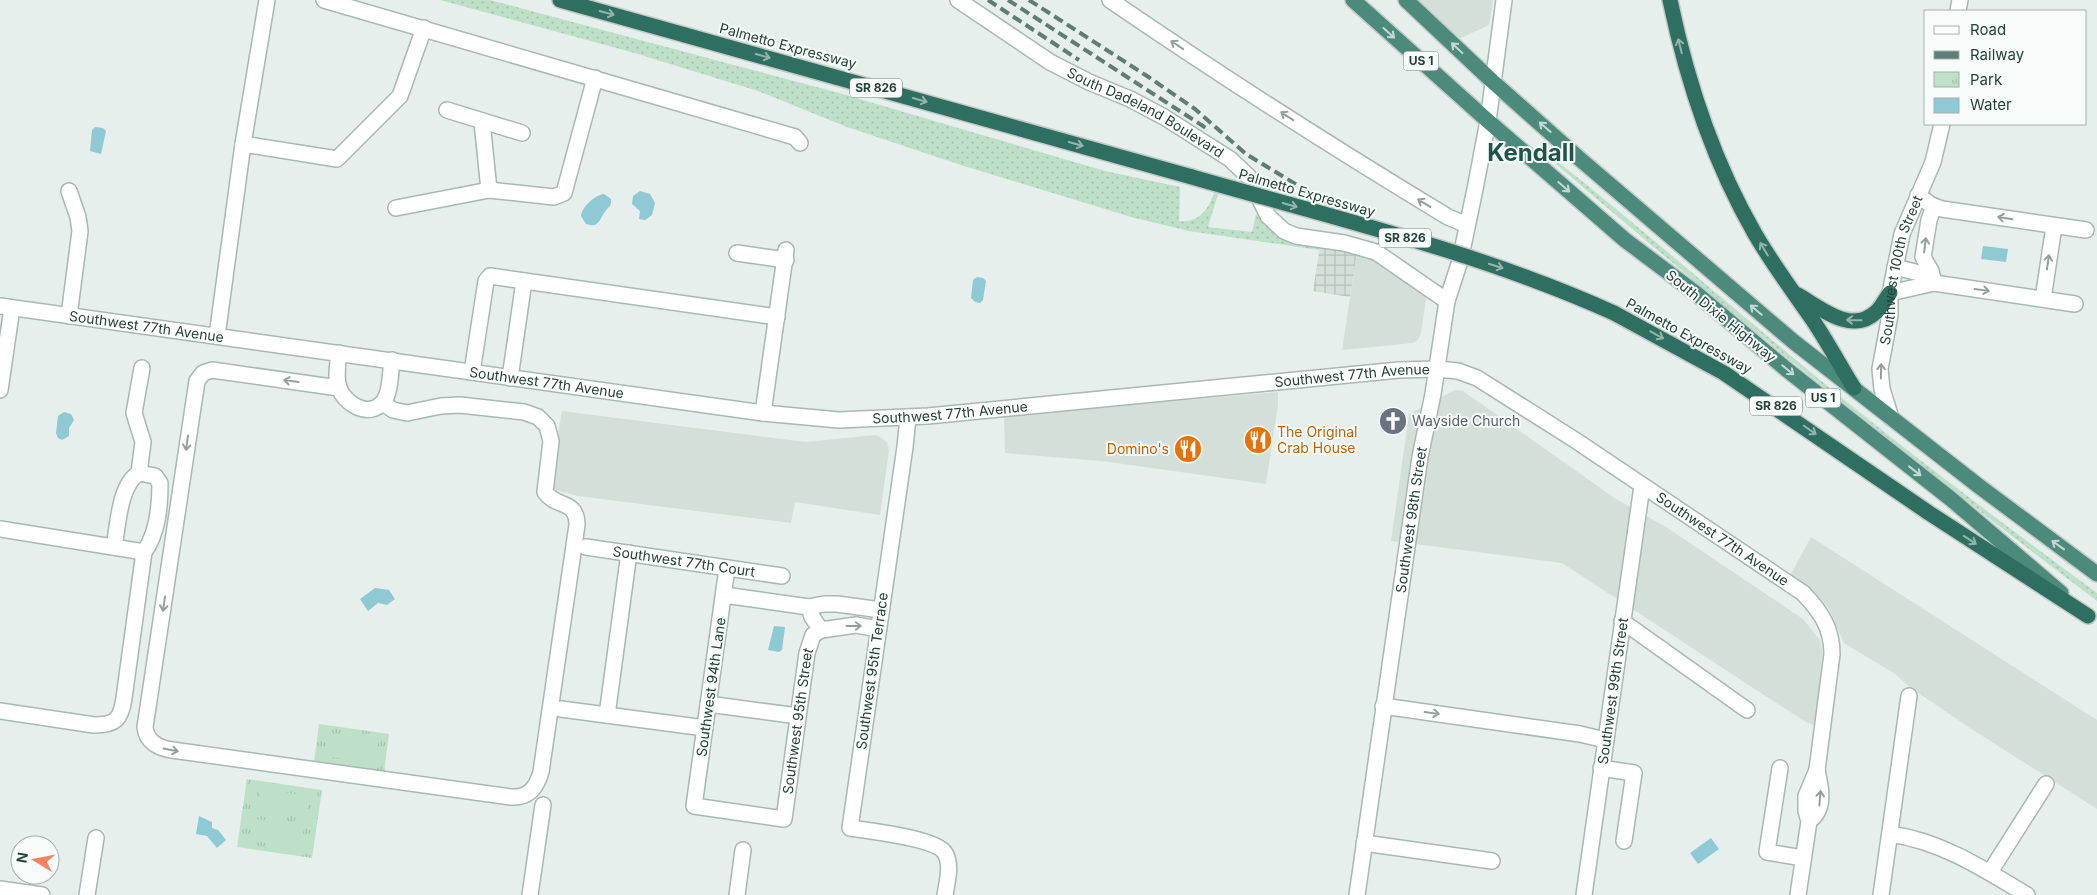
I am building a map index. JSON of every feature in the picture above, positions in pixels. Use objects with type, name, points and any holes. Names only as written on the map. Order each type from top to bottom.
[{"type":"highway","name":"Palmetto Expressway","points":[[560,0],[1192,177],[1454,252],[1523,275],[1614,313],[1724,373],[1803,425],[1929,513],[2093,619]]},
{"type":"highway","name":"South Dixie Highway","points":[[1353,0],[1625,240],[1696,294],[1786,369],[1951,499],[2093,619]]},
{"type":"highway","name":"South Dixie Highway","points":[[1406,0],[1492,81],[1794,342],[2097,574]]},
{"type":"highway","points":[[1670,0],[1690,83],[1711,144],[1751,226],[1791,290],[1811,317],[1854,388]]},
{"type":"highway","points":[[1791,290],[1838,317],[1855,322],[1870,318],[1878,311],[1890,292]]},
{"type":"street","points":[[217,336],[243,144],[267,0]]},
{"type":"street","points":[[324,0],[795,137],[800,143]]},
{"type":"street","name":"South Dadeland Boulevard","points":[[958,0],[1050,62],[1164,117],[1230,159],[1249,178],[1268,216],[1284,231],[1296,236],[1344,243],[1376,252],[1447,302]]},
{"type":"street","points":[[1110,0],[1217,73],[1431,207],[1448,217],[1468,225]]},
{"type":"street","name":"Southwest 98th Street","points":[[1357,895],[1420,457],[1437,369],[1447,302],[1460,261],[1488,121],[1504,0]]},
{"type":"street","points":[[243,144],[337,159],[400,96],[424,28]]},
{"type":"street","points":[[396,208],[490,190],[554,197],[564,193],[595,78]]},
{"type":"street","points":[[447,110],[522,133]]},
{"type":"street","points":[[482,122],[490,190]]},
{"type":"street","name":"Southwest 100th Street","points":[[1892,418],[1882,389],[1880,370],[1890,315],[1890,292],[1904,229],[1932,162],[1942,125]]},
{"type":"street","points":[[69,191],[78,217],[80,231],[69,316]]},
{"type":"street","points":[[1918,195],[1934,206],[2086,230]]},
{"type":"street","points":[[1934,206],[1928,220],[1923,257],[1931,270],[1934,283]]},
{"type":"street","points":[[2043,299],[2054,226]]},
{"type":"street","points":[[738,253],[786,255],[763,413]]},
{"type":"street","points":[[1895,267],[1923,274],[1934,283]]},
{"type":"street","points":[[472,372],[487,278],[490,276],[777,317]]},
{"type":"street","points":[[510,378],[524,281]]},
{"type":"street","points":[[1890,292],[1934,283],[2075,304]]},
{"type":"street","points":[[0,390],[6,307]]},
{"type":"street","name":"Southwest 77th Avenue","points":[[6,307],[763,413],[827,420],[908,418],[1400,370],[1437,369],[1468,373],[1489,385],[1802,593],[1817,608],[1826,621],[1831,637],[1832,654],[1817,770],[1806,796],[1806,811],[1809,821],[1804,858]]},
{"type":"street","points":[[339,353],[337,377],[339,388],[346,400],[360,409],[372,408],[382,403],[388,390],[392,360]]},
{"type":"street","points":[[139,473],[143,442],[134,414],[142,368]]},
{"type":"street","points":[[339,388],[212,370],[203,373],[197,381],[145,728],[147,736],[156,745],[172,750],[410,784],[524,796],[536,785],[541,772],[578,525],[576,514],[573,510],[550,498],[544,492],[551,446],[550,430],[538,417],[524,412],[450,405],[407,413],[393,410],[382,403]]},
{"type":"street","name":"Southwest 95th Terrace","points":[[908,418],[850,828],[920,840],[939,846],[948,860],[945,895]]},
{"type":"street","points":[[0,711],[94,725],[106,725],[118,717],[122,710],[124,698],[144,552],[152,541],[158,513],[160,483],[155,476],[139,473],[133,477],[125,489],[114,547]]},
{"type":"street","name":"Southwest 99th Street","points":[[1584,895],[1642,486]]},
{"type":"street","points":[[0,529],[144,552]]},
{"type":"street","name":"Southwest 77th Court","points":[[586,547],[782,576]]},
{"type":"street","points":[[607,715],[629,554]]},
{"type":"street","name":"Southwest 94th Lane","points":[[694,806],[728,568]]},
{"type":"street","name":"Southwest 77th Court","points":[[724,595],[809,607],[837,604],[881,610]]},
{"type":"street","points":[[809,607],[812,617],[821,630],[856,626],[878,629]]},
{"type":"street","points":[[1622,621],[1747,710]]},
{"type":"street","name":"Southwest 95th Street","points":[[694,806],[784,819],[809,644],[813,635],[821,630]]},
{"type":"street","points":[[1881,895],[1909,696]]},
{"type":"street","points":[[708,704],[798,716]]},
{"type":"street","points":[[1383,706],[1571,733],[1605,740]]},
{"type":"street","points":[[561,709],[705,728]]},
{"type":"street","points":[[1601,768],[1634,773],[1624,841]]},
{"type":"street","points":[[1780,768],[1767,852],[1804,858],[1798,895]]},
{"type":"street","points":[[1990,872],[2046,784]]},
{"type":"street","points":[[530,895],[543,805]]},
{"type":"street","points":[[1890,834],[1934,846],[1990,872],[2027,895]]},
{"type":"street","points":[[87,895],[96,838]]},
{"type":"street","points":[[1364,843],[1492,861]]},
{"type":"street","points":[[737,895],[743,850]]},
{"type":"street","points":[[0,889],[42,895]]},
{"type":"shaded area","points":[[1418,0],[1493,0],[1489,25],[1459,39]]},
{"type":"shaded area","points":[[1320,246],[1357,252],[1350,297],[1313,291]]},
{"type":"shaded area","points":[[1357,252],[1374,260],[1427,293],[1421,333],[1418,340],[1413,343],[1342,350]]},
{"type":"shaded area","points":[[1455,390],[1463,391],[1616,499],[1666,527],[1803,619],[1820,640],[1822,652],[1816,726],[1806,722],[1562,563],[1391,541],[1409,414]]},
{"type":"shaded area","points":[[1278,392],[1278,405],[1266,484],[1102,461],[1005,453],[1004,416]]},
{"type":"shaded area","points":[[562,411],[806,442],[875,435],[887,442],[889,450],[880,515],[795,502],[791,523],[578,496],[549,488]]},
{"type":"shaded area","points":[[1811,537],[2097,720],[2097,809],[1970,728],[1911,688],[1895,674],[1844,643],[1829,609],[1819,597],[1790,576]]},
{"type":"green space","points":[[440,0],[490,0],[839,93],[1105,171],[1180,187],[1179,221],[1197,218],[1206,210],[1214,193],[1218,194],[1208,227],[1252,232],[1256,214],[1264,224],[1274,230],[1320,246],[1319,250],[1189,231],[1131,217],[961,165],[847,127],[758,91],[631,52]]},
{"type":"green space","points":[[1558,162],[1857,410],[1946,480],[2097,593],[2097,601],[1823,387],[1556,164]]},
{"type":"green space","points":[[319,724],[389,734],[384,772],[314,762]]},
{"type":"green space","points":[[329,734],[378,741],[375,764],[326,756]]},
{"type":"green space","points":[[247,779],[322,790],[312,858],[237,847]]},
{"type":"green space","points":[[260,789],[309,796],[305,818],[257,811]]},
{"type":"green space","points":[[256,819],[304,826],[301,848],[252,841]]},
{"type":"water","points":[[95,127],[103,128],[106,131],[101,154],[90,151],[92,130]]},
{"type":"water","points":[[640,191],[650,194],[655,203],[652,215],[645,220],[639,219],[640,211],[632,204],[633,196]]},
{"type":"water","points":[[604,194],[611,199],[610,205],[598,223],[593,225],[586,224],[581,216],[586,205]]},
{"type":"water","points":[[1983,246],[2008,249],[2006,262],[1981,259]]},
{"type":"water","points":[[977,277],[983,278],[986,281],[983,300],[980,303],[975,302],[971,298],[973,280]]},
{"type":"water","points":[[64,412],[71,414],[74,420],[69,428],[69,436],[62,440],[58,438],[56,433],[58,416]]},
{"type":"water","points":[[375,588],[389,590],[395,599],[387,605],[378,603],[368,611],[360,599]]},
{"type":"water","points":[[774,626],[785,627],[782,650],[779,652],[768,650]]},
{"type":"water","points":[[199,816],[212,822],[212,828],[218,830],[226,840],[217,848],[207,836],[196,834]]},
{"type":"water","points":[[1711,838],[1719,849],[1698,864],[1690,853]]},
{"type":"railway","points":[[988,0],[1079,60]]},
{"type":"railway","points":[[1008,0],[1206,128]]},
{"type":"railway","points":[[1029,0],[1147,76],[1195,109],[1246,154],[1307,191]]},
{"type":"place","name":"Wayside Church","points":[[1393,421]]},
{"type":"place","name":"The Original Crab House","points":[[1258,440]]},
{"type":"place","name":"Domino's","points":[[1188,449]]},
{"type":"district","name":"Kendall","points":[[1531,153]]}]
